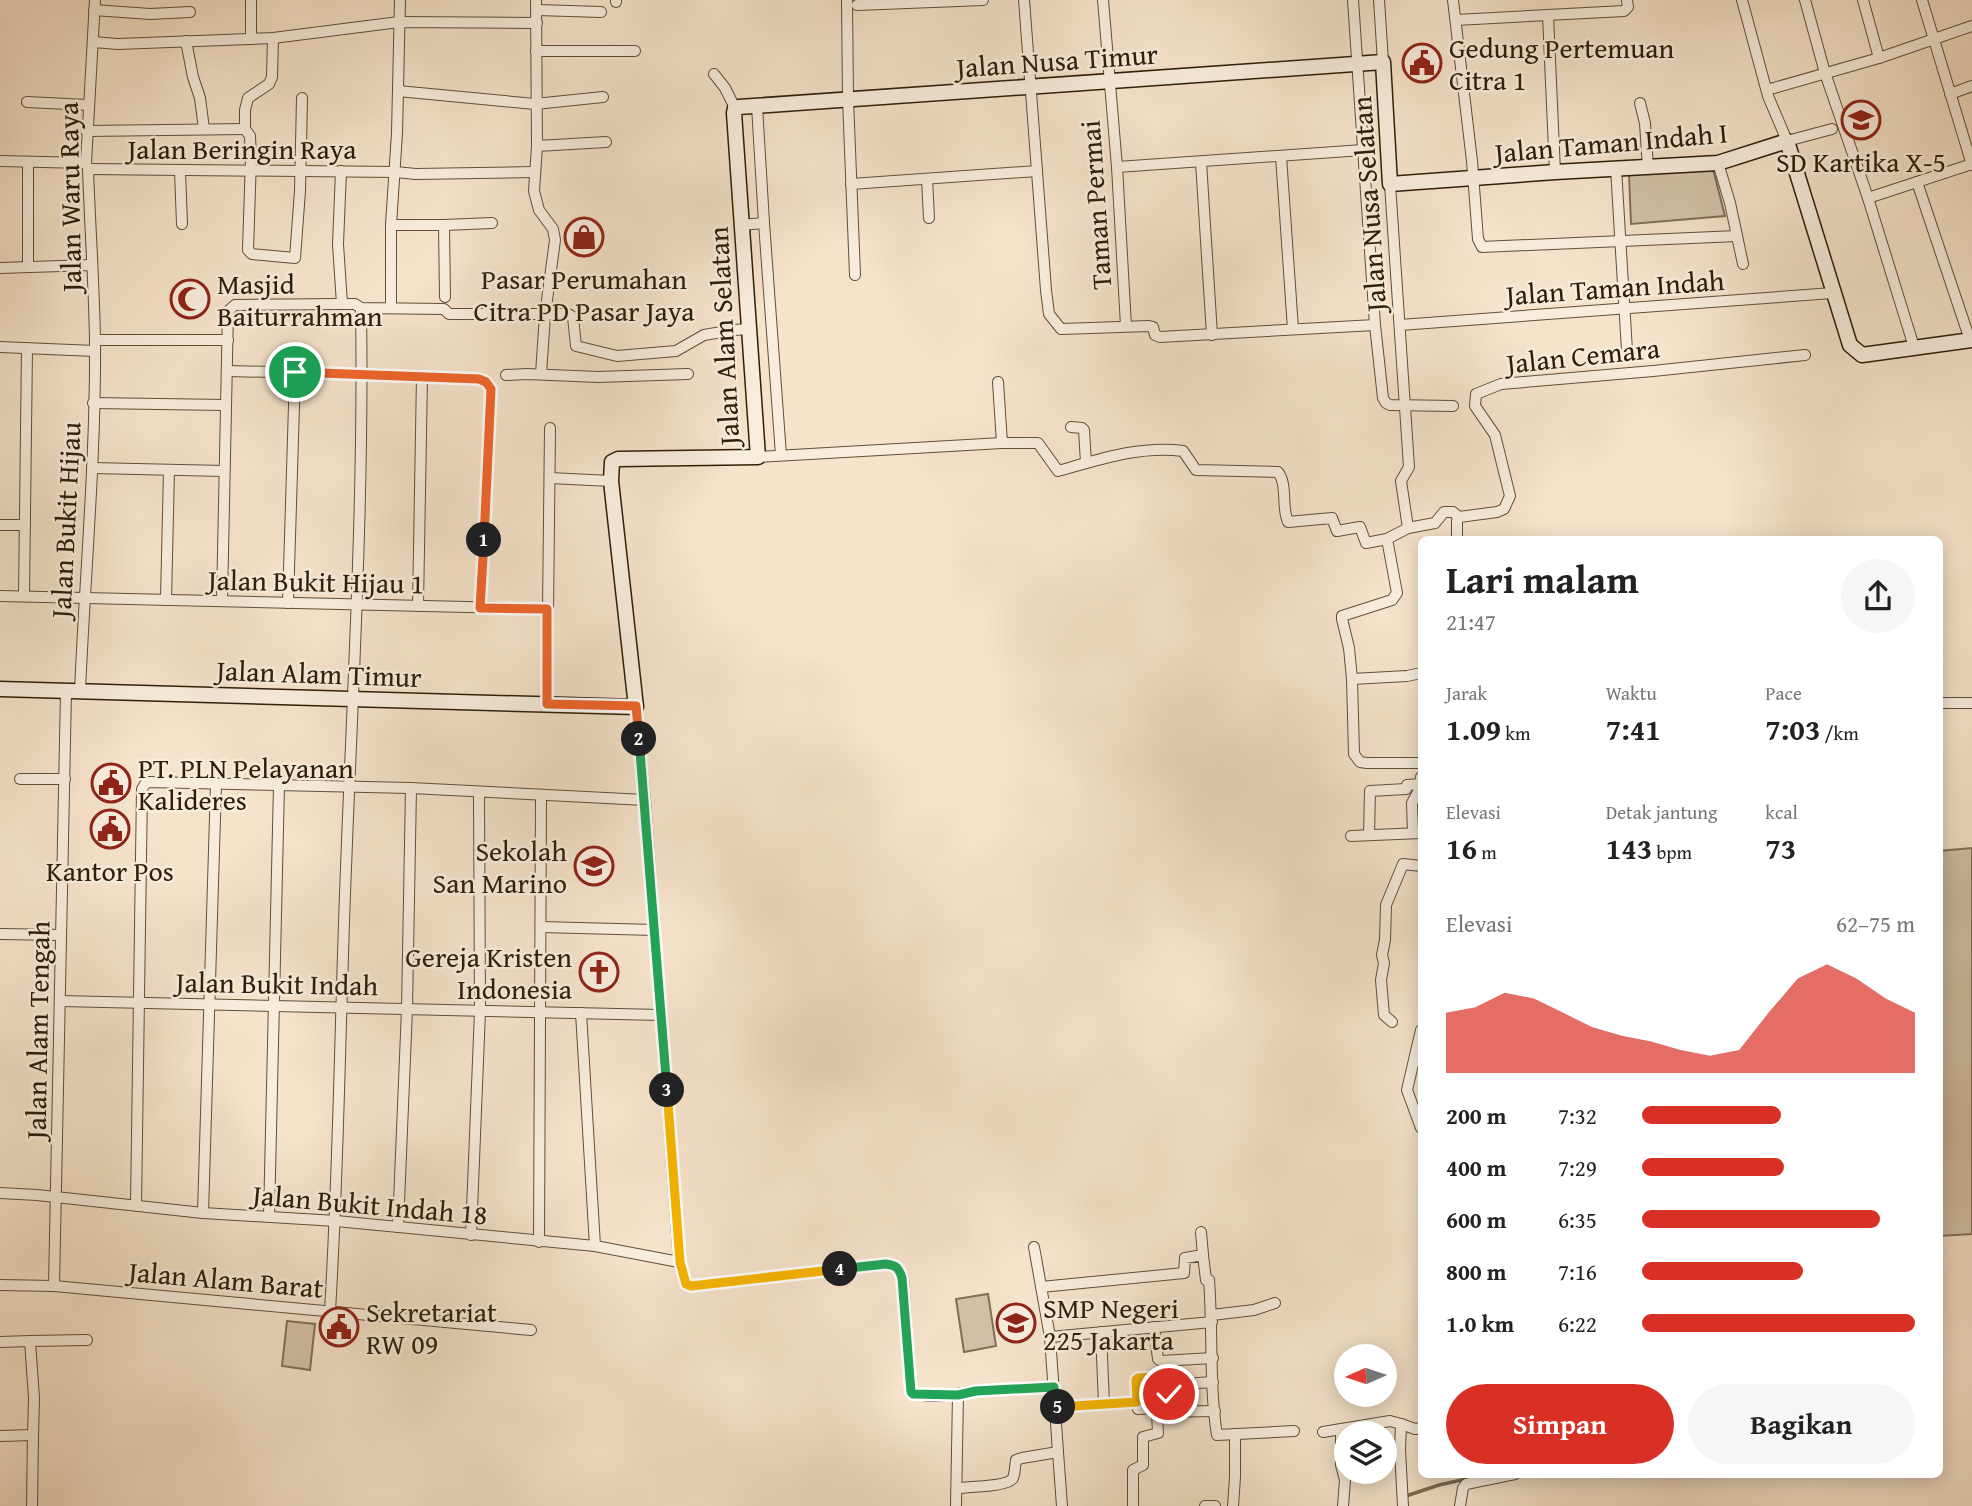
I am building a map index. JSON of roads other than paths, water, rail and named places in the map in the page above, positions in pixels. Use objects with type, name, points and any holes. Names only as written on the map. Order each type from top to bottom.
[{"type":"street","points":[[251,0],[251,39]]},
{"type":"street","points":[[391,308],[391,225],[400,0]]},
{"type":"street","points":[[855,275],[848,99],[852,3],[983,0]]},
{"type":"street","points":[[1024,0],[1049,314],[1061,329],[1153,327],[1155,335],[1160,337],[1375,325]]},
{"type":"street","name":"Taman Permai","points":[[1102,0],[1117,167],[1126,326]]},
{"type":"street","points":[[1353,0],[1375,325],[1384,398],[1390,405],[1453,406]]},
{"type":"street","name":"Jalan Nusa Selatan","points":[[1379,0],[1406,405],[1409,467],[1401,481],[1408,528]]},
{"type":"street","points":[[1453,0],[1474,178],[1478,239],[1482,247],[1737,236]]},
{"type":"street","points":[[1742,0],[1767,90],[1787,141],[1850,345],[1862,355],[1971,340],[1917,182]]},
{"type":"street","points":[[1805,0],[1825,73],[1868,198],[1914,347]]},
{"type":"street","points":[[1863,0],[1878,58]]},
{"type":"street","points":[[1868,198],[1972,165],[1923,0]]},
{"type":"street","points":[[95,5],[150,14],[190,12]]},
{"type":"street","name":"Jalan Waru Raya","points":[[95,5],[86,131],[95,346]]},
{"type":"street","points":[[541,374],[545,315],[555,240],[553,229],[539,210],[534,191],[537,146],[537,5],[601,12]]},
{"type":"street","points":[[1456,20],[1548,15],[1627,5]]},
{"type":"street","points":[[1548,15],[1555,172]]},
{"type":"street","points":[[93,42],[118,44],[273,38],[399,22],[537,23]]},
{"type":"street","points":[[1767,90],[1878,58],[1972,26]]},
{"type":"street","points":[[273,38],[272,77],[268,84],[248,98],[245,110],[245,129],[250,136],[251,172],[248,250],[252,254],[295,258],[302,98]]},
{"type":"street","points":[[186,41],[200,98],[204,129]]},
{"type":"street","points":[[536,51],[635,51]]},
{"type":"street","name":"Jalan Nusa Timur","points":[[735,108],[1383,62]]},
{"type":"street","points":[[713,74],[725,88],[735,108]]},
{"type":"street","points":[[1950,94],[1972,86]]},
{"type":"street","points":[[398,91],[535,104],[603,97]]},
{"type":"street","points":[[27,102],[88,105]]},
{"type":"street","points":[[1640,103],[1645,123],[1648,168]]},
{"type":"street","points":[[757,106],[781,456]]},
{"type":"street","name":"Jalan Alam Selatan","points":[[611,481],[612,462],[618,459],[758,457],[735,108]]},
{"type":"street","points":[[86,131],[245,129]]},
{"type":"street","points":[[1787,141],[1832,129]]},
{"type":"street","name":"Jalan Taman Indah I","points":[[1390,184],[1718,163],[1787,141]]},
{"type":"street","points":[[537,146],[606,142]]},
{"type":"street","points":[[1117,167],[1363,150]]},
{"type":"street","points":[[1280,156],[1293,329]]},
{"type":"street","name":"Jalan Beringin Raya","points":[[0,161],[180,172],[534,172]]},
{"type":"street","points":[[28,162],[29,267]]},
{"type":"street","points":[[1202,162],[1212,335]]},
{"type":"street","points":[[1718,163],[1743,264]]},
{"type":"street","points":[[1616,168],[1627,351]]},
{"type":"street","points":[[341,171],[338,244],[342,304]]},
{"type":"street","points":[[851,184],[1037,171]]},
{"type":"street","points":[[180,172],[182,224]]},
{"type":"street","points":[[927,179],[929,218]]},
{"type":"street","points":[[391,225],[492,223]]},
{"type":"street","points":[[741,225],[764,223]]},
{"type":"street","points":[[444,225],[446,298]]},
{"type":"street","points":[[0,268],[92,265]]},
{"type":"street","name":"Jalan Taman Indah","points":[[1400,325],[1833,293]]},
{"type":"street","points":[[222,601],[228,311],[235,304],[355,304],[361,308],[444,309],[449,314],[568,314],[573,317],[576,346],[617,356],[677,351],[704,335],[748,329]]},
{"type":"street","points":[[330,1311],[336,1221],[356,604],[362,374],[361,308]]},
{"type":"street","points":[[0,346],[27,348],[228,340]]},
{"type":"street","name":"Jalan Bukit Hijau","points":[[73,691],[85,598],[95,346]]},
{"type":"street","points":[[24,596],[27,348]]},
{"type":"street","name":"Jalan Cemara","points":[[1459,517],[1497,512],[1504,509],[1510,496],[1495,435],[1475,405],[1475,394],[1501,384],[1805,355]]},
{"type":"street","points":[[227,371],[422,376],[479,379],[486,382],[491,389],[480,608]]},
{"type":"street","points":[[288,603],[295,372]]},
{"type":"street","points":[[506,375],[598,377],[688,374]]},
{"type":"street","points":[[418,606],[422,376]]},
{"type":"street","points":[[998,382],[1002,443]]},
{"type":"street","points":[[93,403],[225,405]]},
{"type":"street","points":[[547,704],[550,428]]},
{"type":"street","points":[[1071,428],[1084,430],[1086,463]]},
{"type":"street","points":[[758,457],[1038,443],[1058,471],[1137,452],[1169,449],[1183,451],[1196,470],[1278,472],[1282,477],[1288,522],[1332,518],[1337,531],[1360,527],[1366,543],[1387,539],[1408,528],[1435,523],[1444,512],[1453,512],[1459,517],[1457,536]]},
{"type":"street","points":[[92,468],[224,471]]},
{"type":"street","points":[[166,600],[169,470]]},
{"type":"street","points":[[550,478],[611,481],[645,800],[680,1262],[686,1284],[691,1286],[893,1265],[899,1268],[902,1278],[911,1392],[958,1395],[976,1391],[1054,1387]]},
{"type":"street","points":[[0,524],[25,525]]},
{"type":"street","points":[[1387,539],[1396,598],[1342,616],[1352,679],[1353,749],[1360,762],[1381,765],[1418,764]]},
{"type":"street","name":"Jalan Bukit Hijau 1","points":[[0,596],[547,609]]},
{"type":"street","points":[[1352,679],[1418,674]]},
{"type":"street","name":"Jalan Alam Timur","points":[[0,689],[636,706]]},
{"type":"street","name":"Jalan Alam Tengah","points":[[54,1286],[65,779],[73,691]]},
{"type":"street","points":[[1943,703],[1972,703]]},
{"type":"street","points":[[20,779],[65,779]]},
{"type":"street","points":[[136,1205],[142,789],[145,784],[411,788],[645,800]]},
{"type":"street","points":[[203,1213],[216,784]]},
{"type":"street","points":[[1369,835],[1370,791],[1406,789],[1407,785],[1418,784]]},
{"type":"street","points":[[269,1217],[279,785]]},
{"type":"street","points":[[398,1227],[407,1009],[411,788]]},
{"type":"street","points":[[1351,835],[1417,833],[1412,803],[1418,790]]},
{"type":"street","points":[[471,1235],[480,1011],[479,792]]},
{"type":"street","points":[[539,1242],[541,796]]},
{"type":"street","points":[[1392,1022],[1384,1015],[1381,980],[1386,905],[1403,864],[1418,866]]},
{"type":"street","points":[[541,928],[655,930]]},
{"type":"street","points":[[0,934],[61,935]]},
{"type":"street","name":"Jalan Bukit Indah","points":[[60,1001],[661,1015]]},
{"type":"street","points":[[581,1013],[595,1246]]},
{"type":"street","points":[[1418,1044],[1408,1090],[1418,1119]]},
{"type":"street","name":"Jalan Bukit Indah 18","points":[[0,1193],[595,1246],[680,1262]]},
{"type":"street","points":[[1201,1232],[1206,1280],[1209,1280],[1217,1435],[1294,1431]]},
{"type":"street","points":[[1034,1247],[1050,1337],[1062,1506]]},
{"type":"street","points":[[1041,1287],[1184,1273],[1185,1258],[1203,1255]]},
{"type":"street","name":"Jalan Alam Barat","points":[[0,1284],[54,1286],[531,1331]]},
{"type":"street","points":[[1050,1337],[1212,1319],[1275,1303]]},
{"type":"street","points":[[1154,1327],[1158,1359],[1161,1361],[1213,1358]]},
{"type":"street","points":[[1101,1332],[1104,1404]]},
{"type":"street","points":[[0,1342],[87,1340]]},
{"type":"street","points":[[30,1341],[34,1398],[32,1506]]},
{"type":"street","points":[[1133,1506],[1133,1469],[1143,1465],[1143,1437],[1158,1433],[1155,1408],[1138,1409],[1137,1378],[1153,1377],[1154,1394],[1169,1394],[1170,1385],[1213,1382]]},
{"type":"street","points":[[957,1506],[958,1395]]},
{"type":"street","points":[[1055,1407],[1137,1402]]},
{"type":"street","points":[[1157,1412],[1215,1411]]},
{"type":"street","points":[[1397,1422],[1418,1428]]},
{"type":"street","points":[[1401,1423],[1403,1500]]},
{"type":"street","points":[[1323,1432],[1334,1431]]},
{"type":"street","points":[[1233,1506],[1235,1434]]},
{"type":"street","points":[[0,1436],[33,1435]]},
{"type":"street","points":[[957,1488],[1008,1482],[1014,1476],[1016,1460],[1058,1452]]},
{"type":"street","points":[[1460,1506],[1464,1486],[1489,1478]]},
{"type":"street","points":[[1343,1506],[1345,1484]]},
{"type":"street","points":[[1205,1506],[1215,1506]]},
{"type":"waterway","points":[[1406,1496],[1470,1478]]},
{"type":"place","name":"Gedung Pertemuan Citra 1","points":[[1422,63]]},
{"type":"place","name":"SD Kartika X-5","points":[[1861,120]]},
{"type":"place","name":"Pasar Perumahan Citra PD Pasar Jaya","points":[[584,237]]},
{"type":"place","name":"Masjid Baiturrahman","points":[[190,299]]},
{"type":"place","name":"PT. PLN Pelayanan Kalideres","points":[[111,783]]},
{"type":"place","name":"Kantor Pos","points":[[110,829]]},
{"type":"place","name":"Sekolah San Marino","points":[[594,866]]},
{"type":"place","name":"Gereja Kristen Indonesia","points":[[599,972]]},
{"type":"place","name":"SMP Negeri 225 Jakarta","points":[[1016,1323]]},
{"type":"place","name":"Sekretariat RW 09","points":[[339,1327]]}]
